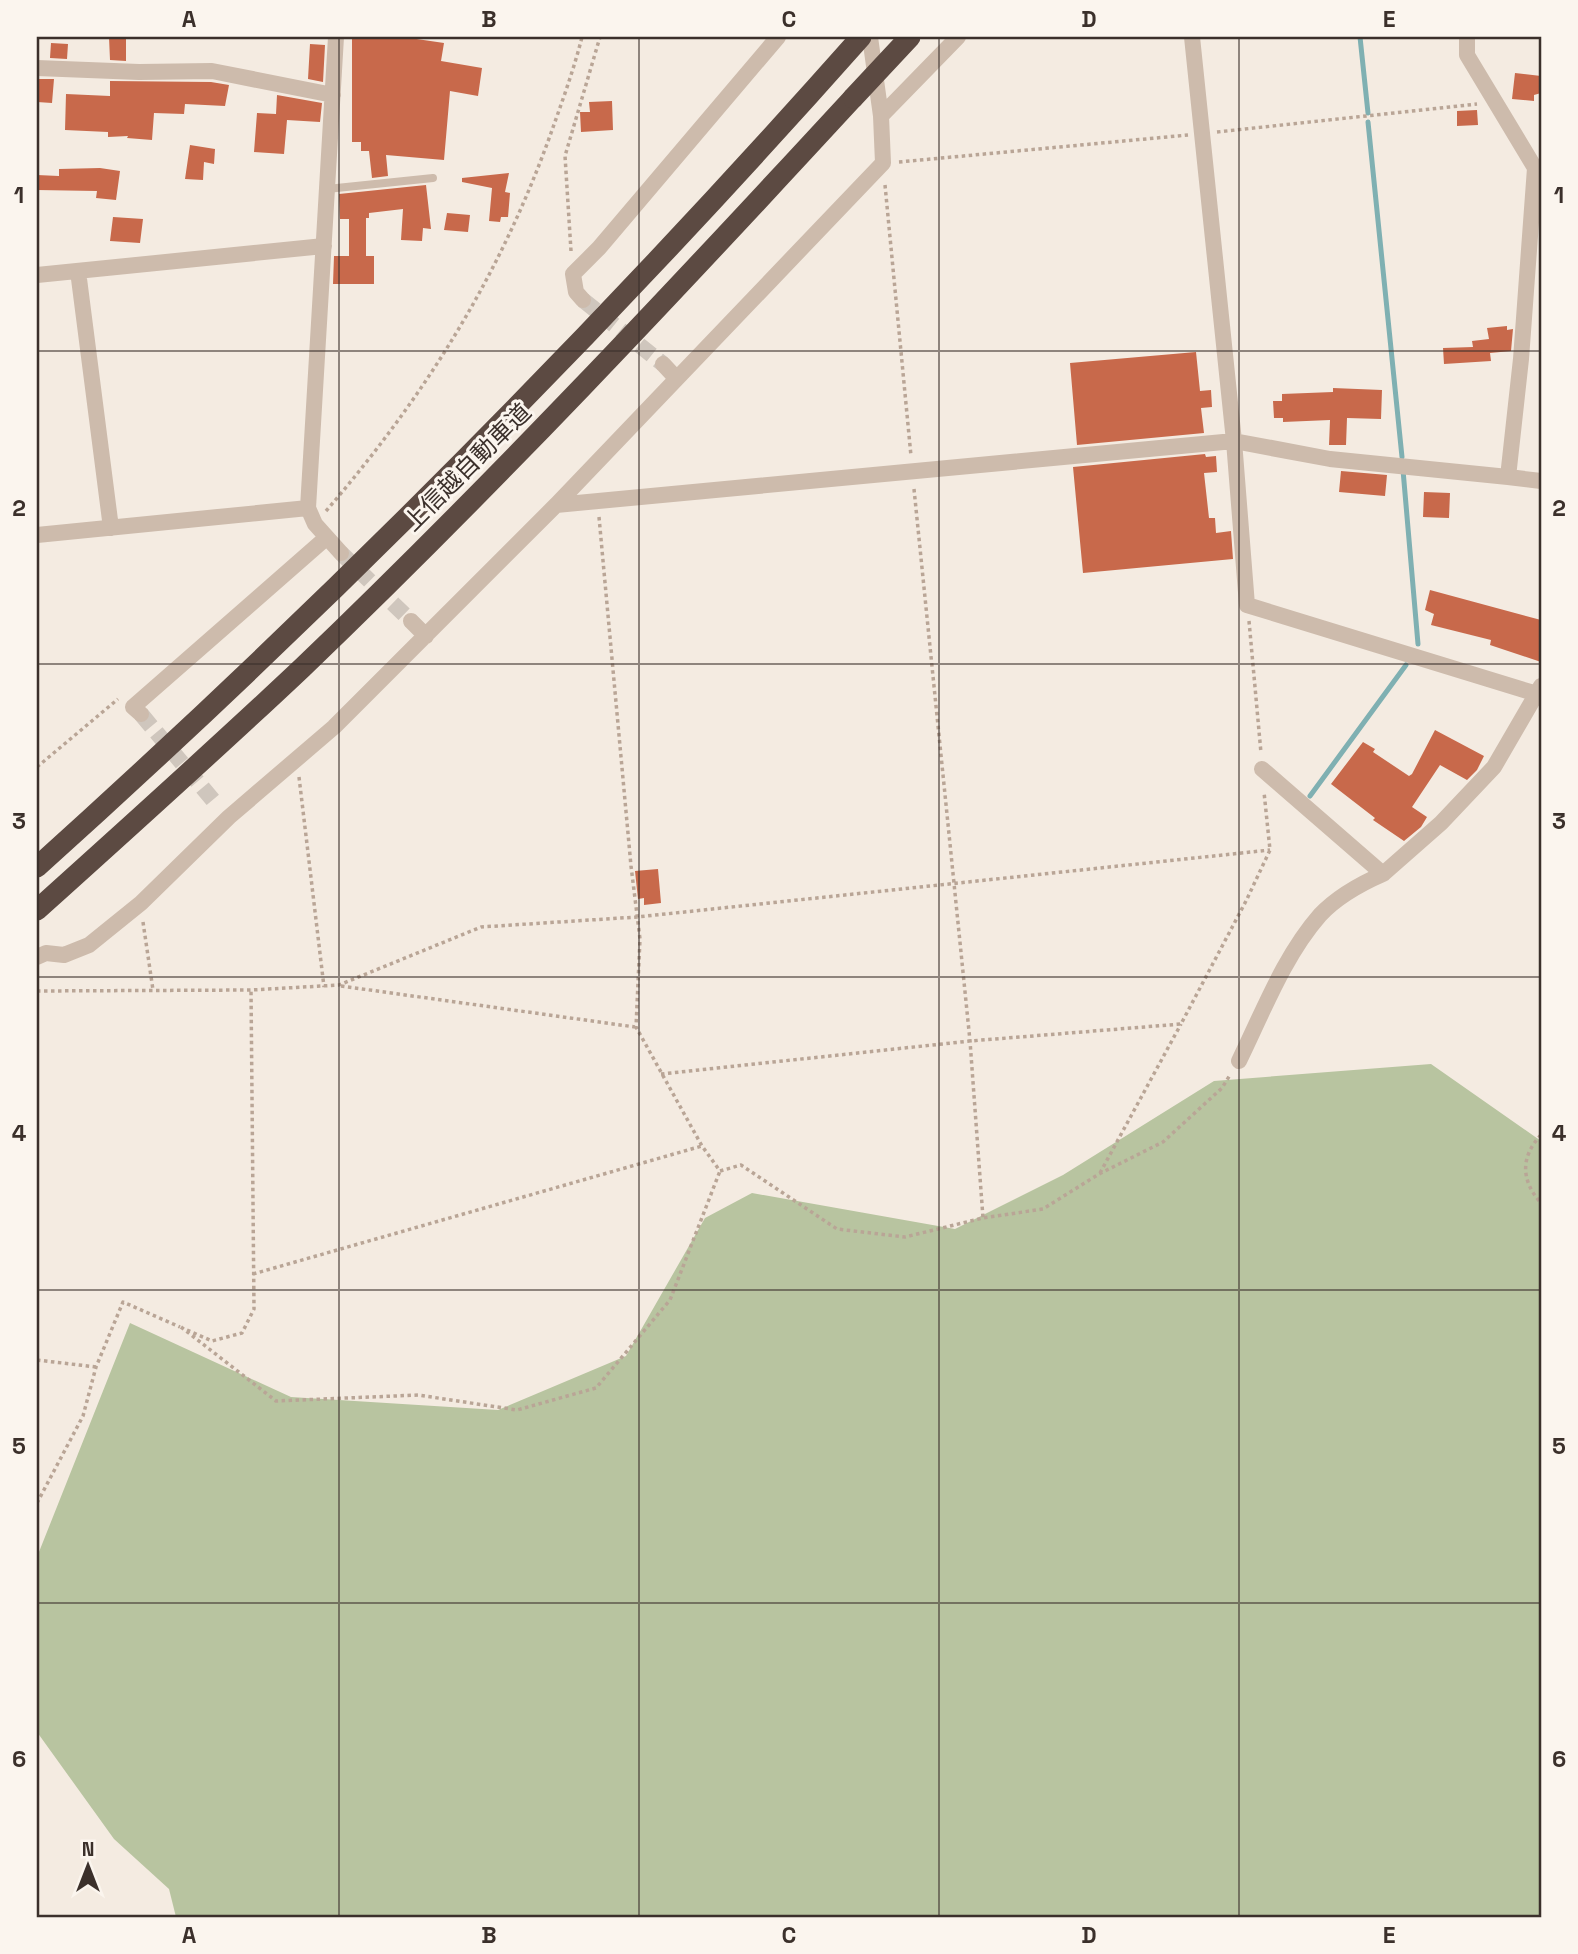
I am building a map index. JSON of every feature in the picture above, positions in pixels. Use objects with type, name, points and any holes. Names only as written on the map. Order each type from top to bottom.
[{"type":"highway","name":"上信越自動車道","points":[[37,867],[277,646],[460,465],[652,268],[861,37]]},
{"type":"highway","name":"上信越自動車道","points":[[37,910],[263,704],[389,582],[596,373],[910,37]]},
{"type":"street","points":[[336,37],[308,508],[314,524],[341,553]]},
{"type":"street","points":[[583,300],[576,292],[573,275],[778,37]]},
{"type":"street","points":[[37,957],[46,953],[64,955],[89,945],[141,903],[229,817],[334,727],[556,505],[883,163],[881,116],[870,37]]},
{"type":"street","points":[[881,116],[958,37]]},
{"type":"street","points":[[1192,37],[1234,441],[1247,605],[1539,690],[1493,767],[1441,822],[1383,874],[1357,886],[1322,914],[1297,945],[1239,1061]]},
{"type":"street","points":[[1467,37],[1467,55],[1535,168],[1521,359],[1507,477]]},
{"type":"street","points":[[37,68],[139,72],[212,71],[333,96]]},
{"type":"street","points":[[37,275],[324,246]]},
{"type":"street","points":[[78,271],[111,528]]},
{"type":"street","points":[[663,364],[676,378]]},
{"type":"street","points":[[556,505],[1234,441],[1329,459],[1541,481]]},
{"type":"street","points":[[37,535],[308,508]]},
{"type":"street","points":[[141,714],[133,707],[326,538]]},
{"type":"street","points":[[411,621],[426,636]]},
{"type":"street","points":[[1262,769],[1383,874]]},
{"type":"street","points":[[217,805],[229,817]]},
{"type":"lane","points":[[327,189],[433,178]]},
{"type":"path","points":[[314,524],[405,414],[452,342],[482,289],[508,239],[544,154],[582,37]]},
{"type":"path","points":[[573,275],[565,156],[600,37]]},
{"type":"path","points":[[883,163],[970,1041],[983,1218]]},
{"type":"path","points":[[596,501],[602,539],[640,939],[636,1027],[702,1146],[720,1171]]},
{"type":"path","points":[[1099,1174],[1246,901],[1270,850],[1247,605]]},
{"type":"path","points":[[37,767],[126,693]]},
{"type":"path","points":[[297,760],[324,987]]},
{"type":"path","points":[[37,991],[324,987],[339,985],[481,928],[637,917],[1270,850]]},
{"type":"path","points":[[141,903],[153,990]]},
{"type":"path","points":[[339,985],[636,1027]]},
{"type":"path","points":[[37,1503],[83,1416],[96,1367],[123,1302],[212,1341],[242,1332],[254,1309],[251,990]]},
{"type":"path","points":[[661,1074],[970,1041],[1181,1024]]},
{"type":"path","points":[[720,1171],[741,1165],[837,1229],[905,1237],[983,1218],[1043,1209],[1099,1174],[1163,1142],[1222,1088],[1239,1061]]},
{"type":"path","points":[[1541,1135],[1531,1146],[1526,1159],[1531,1192],[1541,1203]]},
{"type":"path","points":[[253,1274],[702,1146]]},
{"type":"path","points":[[180,1327],[276,1401],[418,1395],[517,1410],[596,1388],[670,1300],[720,1171]]},
{"type":"path","points":[[37,1360],[96,1367]]},
{"type":"green space","points":[[1431,1064],[1541,1141],[1541,1917],[176,1917],[169,1889],[114,1839],[37,1732],[37,1557],[130,1323],[291,1397],[498,1410],[626,1356],[705,1218],[752,1193],[955,1229],[1063,1175],[1214,1081]]},
{"type":"building","points":[[109,37],[126,37],[126,61],[110,60]]},
{"type":"building","points":[[352,37],[403,37],[444,43],[441,61],[482,68],[478,96],[450,91],[444,160],[386,155],[388,176],[372,178],[369,151],[361,151],[361,142],[352,142]]},
{"type":"building","points":[[51,43],[68,44],[67,59],[50,58]]},
{"type":"building","points":[[310,44],[325,45],[323,82],[308,79]]},
{"type":"building","points":[[1515,73],[1541,76],[1541,93],[1534,95],[1534,101],[1512,99]]},
{"type":"building","points":[[37,79],[54,79],[52,103],[37,102]]},
{"type":"building","points":[[110,81],[211,82],[229,85],[225,106],[185,104],[184,114],[154,113],[152,140],[127,138],[128,136],[108,137],[108,132],[65,130],[66,94],[110,96]]},
{"type":"building","points":[[277,95],[322,103],[320,122],[287,120],[284,154],[254,152],[257,113],[276,114]]},
{"type":"building","points":[[612,101],[613,130],[581,132],[580,112],[590,112],[589,102]]},
{"type":"building","points":[[1477,110],[1478,125],[1457,126],[1457,111]]},
{"type":"building","points":[[190,145],[215,149],[214,164],[204,162],[203,180],[185,179]]},
{"type":"building","points":[[100,168],[120,171],[116,200],[96,198],[97,191],[37,190],[37,175],[59,176],[59,169]]},
{"type":"building","points":[[509,173],[505,192],[510,193],[508,217],[501,217],[500,222],[489,221],[492,188],[462,182],[462,178]]},
{"type":"building","points":[[426,185],[431,229],[423,228],[422,241],[401,240],[403,209],[369,213],[369,218],[366,218],[366,256],[374,256],[374,284],[333,284],[334,256],[349,256],[349,219],[340,219],[339,194]]},
{"type":"building","points":[[447,213],[470,215],[468,232],[444,230]]},
{"type":"building","points":[[113,217],[143,219],[140,243],[110,241]]},
{"type":"building","points":[[1507,326],[1507,330],[1513,329],[1511,351],[1490,353],[1491,361],[1444,364],[1443,348],[1473,347],[1472,341],[1489,339],[1487,328]]},
{"type":"building","points":[[1196,352],[1200,391],[1211,390],[1212,407],[1201,408],[1204,433],[1077,445],[1070,363]]},
{"type":"building","points":[[1333,388],[1382,390],[1381,419],[1347,418],[1346,445],[1329,445],[1330,420],[1283,422],[1283,418],[1274,418],[1273,401],[1282,401],[1282,394],[1333,392]]},
{"type":"building","points":[[1205,454],[1206,457],[1216,456],[1217,472],[1204,473],[1209,518],[1215,518],[1216,533],[1231,531],[1233,559],[1083,573],[1073,467]]},
{"type":"building","points":[[1341,471],[1387,475],[1385,496],[1339,492]]},
{"type":"building","points":[[1424,492],[1450,493],[1449,518],[1423,517]]},
{"type":"building","points":[[1430,590],[1541,620],[1541,662],[1490,645],[1491,640],[1431,625],[1434,614],[1425,610]]},
{"type":"building","points":[[1435,730],[1484,756],[1477,770],[1467,780],[1440,765],[1412,807],[1427,817],[1421,827],[1404,841],[1373,820],[1375,818],[1331,784],[1363,742],[1409,776]]},
{"type":"building","points":[[658,869],[661,903],[644,905],[644,898],[638,899],[635,871]]},
{"type":"waterway","points":[[1360,37],[1368,113]]},
{"type":"waterway","points":[[1368,122],[1402,457]]},
{"type":"waterway","points":[[1403,470],[1418,644]]},
{"type":"waterway","points":[[1310,796],[1406,665]]},
{"type":"tunnel","points":[[583,300],[663,364]]},
{"type":"tunnel","points":[[341,553],[411,621]]},
{"type":"tunnel","points":[[141,714],[217,805]]}]
